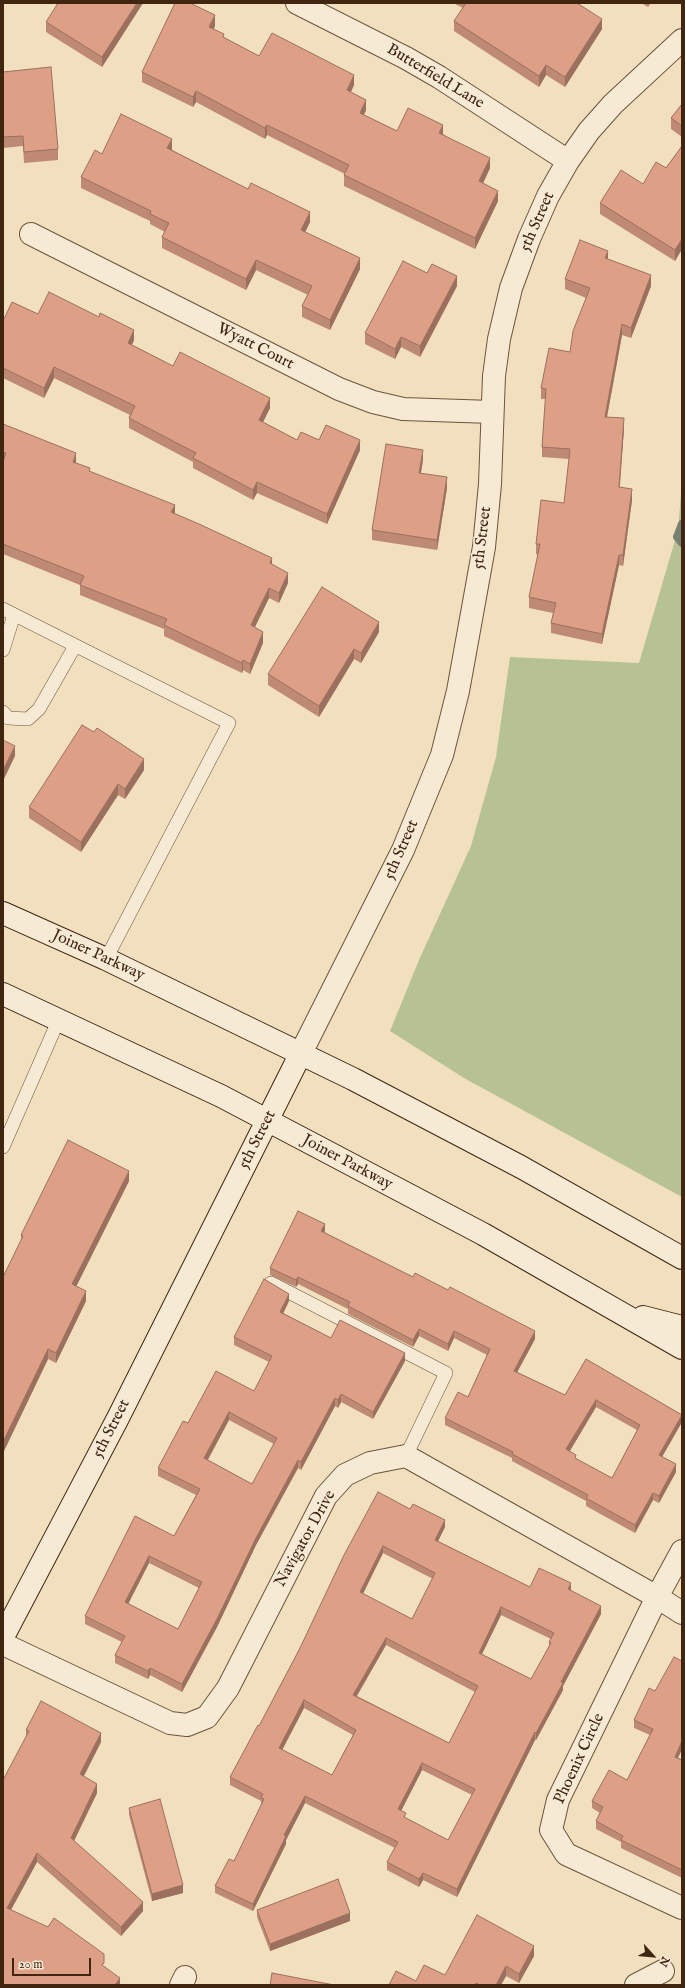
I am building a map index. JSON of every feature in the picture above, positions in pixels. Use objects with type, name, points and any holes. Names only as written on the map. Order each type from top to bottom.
[{"type":"street","name":"Butterfield Lane","points":[[297,3],[406,58],[440,77],[568,162]]},
{"type":"street","name":"5th Street","points":[[3,1637],[122,1411],[302,1053],[403,850],[442,755],[458,691],[484,547],[490,484],[494,376],[499,339],[511,288],[529,239],[548,196],[568,162],[589,131],[613,104],[682,40]]},
{"type":"street","name":"Wyatt Court","points":[[31,234],[338,389],[373,402],[403,409],[492,412]]},
{"type":"street","name":"Joiner Parkway","points":[[3,913],[106,959],[302,1053],[520,1167],[682,1258]]},
{"type":"street","name":"Joiner Parkway","points":[[3,994],[214,1093],[483,1234],[682,1348]]},
{"type":"street","points":[[617,1310],[682,1328]]},
{"type":"street","points":[[406,1456],[657,1597],[682,1613]]},
{"type":"street","name":"Navigator Drive","points":[[3,1644],[170,1723],[187,1725],[207,1717],[228,1688],[326,1496],[345,1475],[370,1463],[406,1456]]},
{"type":"street","name":"Phoenix Circle","points":[[682,1551],[657,1597],[558,1800],[552,1830],[566,1854],[682,1908]]},
{"type":"street","points":[[636,1985],[663,1971]]},
{"type":"lane","points":[[3,650],[8,612],[229,723],[106,959]]},
{"type":"lane","points":[[3,712],[8,718],[28,719],[39,709],[75,646]]},
{"type":"lane","points":[[3,1148],[59,1019]]},
{"type":"lane","points":[[271,1284],[446,1373],[406,1456]]},
{"type":"green space","points":[[682,482],[682,1197],[464,1078],[390,1031],[419,960],[471,846],[496,757],[510,657],[639,663],[678,530]]},
{"type":"building","points":[[58,3],[137,3],[102,57],[46,22]]},
{"type":"building","points":[[175,3],[190,3],[215,15],[209,27],[224,34],[223,37],[259,56],[272,33],[354,75],[347,90],[366,100],[360,113],[397,131],[408,108],[443,125],[439,133],[490,158],[479,181],[498,191],[475,238],[344,175],[349,165],[267,125],[265,128],[196,91],[193,97],[142,72]]},
{"type":"building","points":[[466,3],[577,3],[602,19],[565,77],[546,65],[539,76],[454,21]]},
{"type":"building","points":[[51,67],[58,149],[24,152],[23,136],[3,137],[3,72]]},
{"type":"building","points":[[682,104],[682,126],[671,118]]},
{"type":"building","points":[[121,114],[172,139],[167,148],[248,189],[251,183],[310,212],[301,230],[360,258],[330,320],[302,306],[312,286],[256,260],[246,279],[162,237],[169,223],[150,214],[151,211],[81,177],[95,150],[102,154]]},
{"type":"building","points":[[682,146],[682,239],[675,250],[600,203],[621,170],[643,184],[656,162],[666,168]]},
{"type":"building","points":[[580,240],[608,251],[605,258],[651,275],[631,328],[622,324],[605,417],[624,418],[619,487],[632,489],[623,555],[619,555],[602,634],[551,623],[556,603],[529,597],[540,544],[536,544],[541,500],[564,503],[570,449],[542,447],[546,389],[541,388],[549,348],[570,352],[573,331],[590,288],[565,279]]},
{"type":"building","points":[[403,261],[427,273],[432,264],[457,276],[420,346],[401,337],[395,349],[365,333]]},
{"type":"building","points":[[49,292],[99,317],[100,313],[134,330],[128,343],[173,366],[180,352],[270,398],[259,420],[297,440],[301,432],[319,440],[326,425],[360,440],[327,514],[257,482],[253,490],[193,458],[196,453],[129,418],[135,406],[54,367],[44,388],[3,368],[3,321],[12,302],[38,314]]},
{"type":"building","points":[[3,424],[76,453],[73,462],[90,468],[89,471],[175,505],[171,512],[272,558],[270,563],[288,573],[279,593],[269,588],[251,625],[263,632],[250,664],[243,660],[242,663],[164,625],[167,619],[80,585],[84,576],[3,544],[3,462],[6,453],[3,452]]},
{"type":"building","points":[[386,444],[423,450],[419,473],[447,477],[437,540],[372,530]]},
{"type":"building","points":[[322,587],[379,622],[361,653],[354,649],[319,706],[268,674]]},
{"type":"building","points":[[82,725],[94,732],[97,728],[144,759],[125,789],[118,784],[81,842],[29,807]]},
{"type":"building","points":[[3,740],[15,746],[3,770]]},
{"type":"building","points":[[68,1140],[129,1171],[72,1284],[86,1291],[56,1353],[48,1349],[3,1442],[3,1277],[23,1236],[21,1235]]},
{"type":"building","points":[[298,1211],[325,1224],[321,1231],[413,1277],[415,1273],[448,1290],[450,1287],[535,1331],[514,1371],[565,1395],[586,1359],[682,1415],[659,1455],[676,1464],[659,1496],[653,1493],[635,1525],[586,1498],[588,1495],[512,1454],[513,1452],[445,1418],[458,1392],[468,1397],[490,1349],[454,1331],[448,1344],[419,1329],[413,1340],[348,1306],[350,1302],[298,1277],[296,1280],[270,1268]],"holes":[[[596,1400],[640,1425],[612,1478],[575,1458],[576,1455],[566,1449]]]},
{"type":"building","points":[[264,1279],[289,1294],[280,1312],[331,1338],[340,1320],[405,1353],[373,1412],[341,1394],[338,1400],[335,1398],[301,1462],[298,1460],[256,1538],[217,1619],[182,1684],[150,1668],[148,1671],[115,1655],[125,1636],[85,1616],[135,1516],[174,1536],[200,1489],[158,1468],[183,1421],[188,1423],[216,1371],[254,1391],[272,1356],[234,1337]],"holes":[[[229,1412],[277,1438],[252,1484],[204,1458]],[[149,1556],[202,1582],[178,1629],[125,1602]]]},
{"type":"building","points":[[378,1492],[410,1509],[413,1504],[445,1520],[435,1540],[530,1587],[539,1568],[571,1583],[568,1589],[601,1606],[561,1682],[563,1683],[536,1733],[535,1732],[457,1889],[423,1873],[419,1879],[387,1862],[398,1842],[305,1796],[284,1835],[286,1836],[253,1904],[215,1886],[229,1859],[234,1861],[264,1799],[261,1798],[263,1794],[230,1777],[299,1650],[344,1555]],"holes":[[[383,1546],[435,1573],[412,1619],[360,1592]],[[501,1607],[554,1633],[549,1642],[551,1643],[531,1679],[479,1653]],[[386,1638],[478,1686],[449,1743],[353,1695]],[[304,1700],[356,1730],[332,1775],[279,1748]],[[422,1763],[475,1789],[448,1840],[404,1817],[406,1813],[398,1809]]]},
{"type":"building","points":[[674,1657],[682,1661],[682,1741],[675,1757],[682,1760],[682,1870],[621,1840],[623,1836],[596,1821],[603,1807],[592,1801],[609,1770],[627,1780],[653,1729],[634,1720],[649,1688],[655,1691]]},
{"type":"building","points":[[41,1701],[101,1733],[80,1774],[97,1784],[71,1838],[143,1902],[121,1927],[37,1853],[7,1908],[48,1927],[54,1918],[104,1954],[104,1963],[102,1965],[120,1978],[115,1985],[3,1985],[3,1780],[29,1731],[26,1730]]},
{"type":"building","points":[[160,1799],[183,1885],[152,1894],[129,1808]]},
{"type":"building","points":[[338,1879],[350,1913],[270,1944],[257,1910]]},
{"type":"building","points":[[477,1915],[534,1946],[519,1974],[506,1966],[496,1985],[480,1985],[476,1983],[475,1985],[389,1985],[396,1971],[416,1981],[424,1965],[445,1975]]},
{"type":"building","points":[[272,1973],[334,1985],[270,1985]]},
{"type":"waterway","points":[[682,524],[677,537],[682,543]]}]
